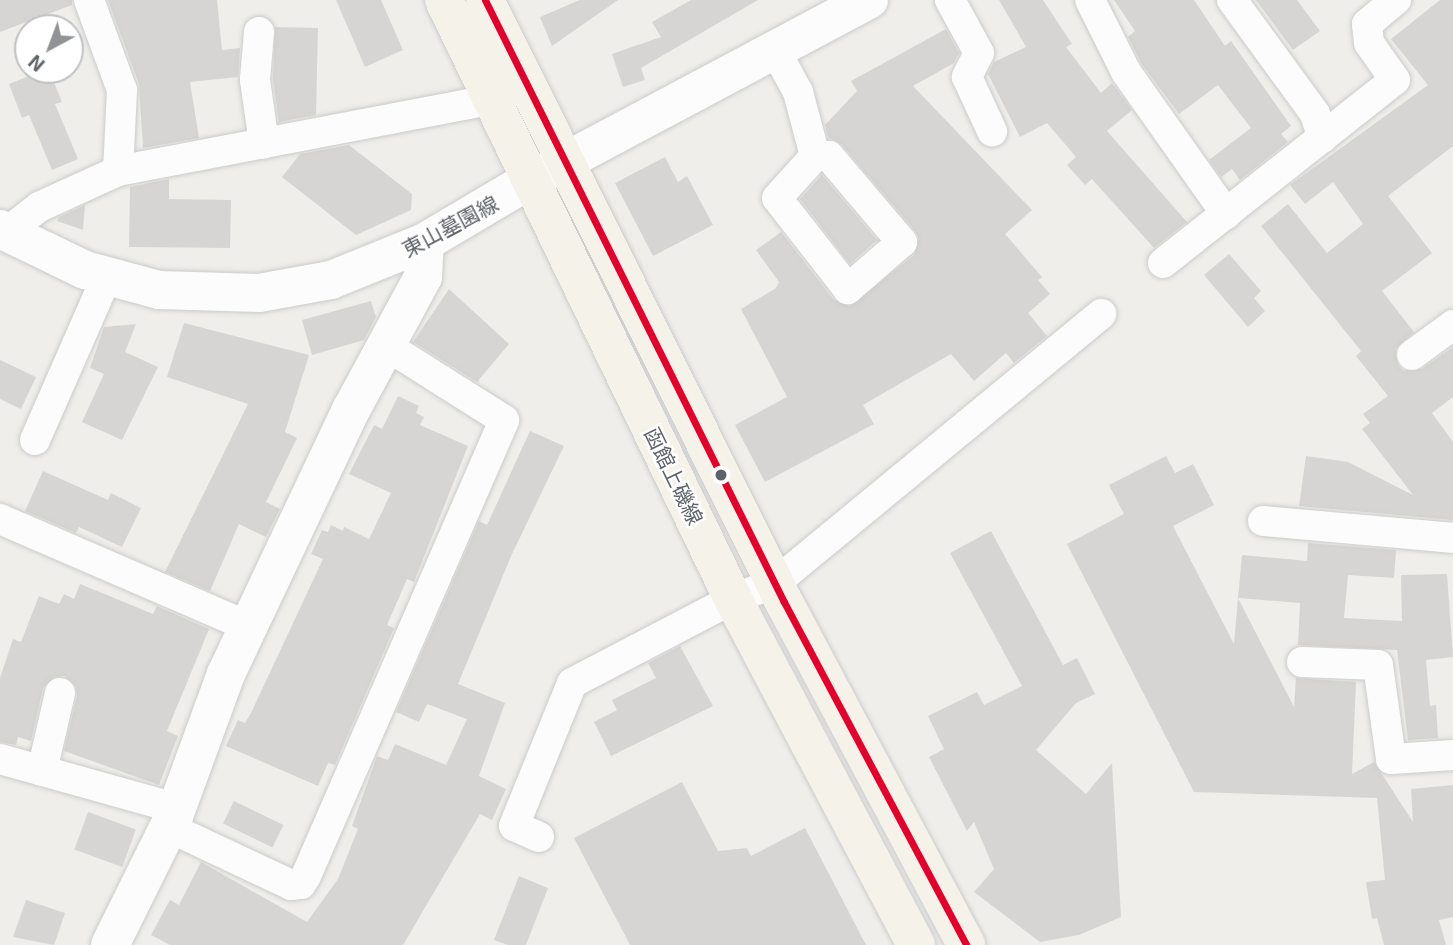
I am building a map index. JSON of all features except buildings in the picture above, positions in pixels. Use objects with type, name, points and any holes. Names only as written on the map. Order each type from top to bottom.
[{"type":"main road","name":"函館上磯線","points":[[444,0],[489,100],[546,172],[775,583],[966,945]]},
{"type":"main road","name":"函館上磯線","points":[[485,0],[546,172],[733,599],[916,945]]},
{"type":"street","points":[[89,0],[122,90],[118,171]]},
{"type":"street","name":"東山墓園線","points":[[3,231],[107,276],[192,294],[259,293],[331,280],[425,242],[546,172],[869,0]]},
{"type":"street","points":[[950,0],[979,53],[967,77],[992,131]]},
{"type":"street","points":[[1090,0],[1126,72],[1226,214]]},
{"type":"street","points":[[1232,0],[1315,114],[1323,138]]},
{"type":"street","points":[[1163,263],[1395,80],[1369,43],[1367,24],[1396,0]]},
{"type":"street","points":[[259,32],[255,80],[264,143]]},
{"type":"street","points":[[775,50],[797,92],[815,156]]},
{"type":"street","points":[[3,231],[39,207],[118,171],[489,100]]},
{"type":"street","points":[[110,945],[172,818],[248,627],[384,344],[423,276],[425,242]]},
{"type":"street","points":[[34,440],[107,276]]},
{"type":"street","points":[[539,837],[514,826],[572,683],[733,599],[775,583],[1101,314]]},
{"type":"street","points":[[1412,355],[1453,325]]},
{"type":"street","points":[[0,759],[42,771],[172,818],[291,885],[301,884],[505,420],[384,344]]},
{"type":"street","points":[[0,519],[248,627]]},
{"type":"street","points":[[1263,521],[1453,538]]},
{"type":"street","points":[[1302,662],[1378,665],[1391,759],[1453,755]]},
{"type":"street","points":[[42,771],[61,693]]},
{"type":"transit line","points":[[485,0],[784,602],[966,945]]}]
